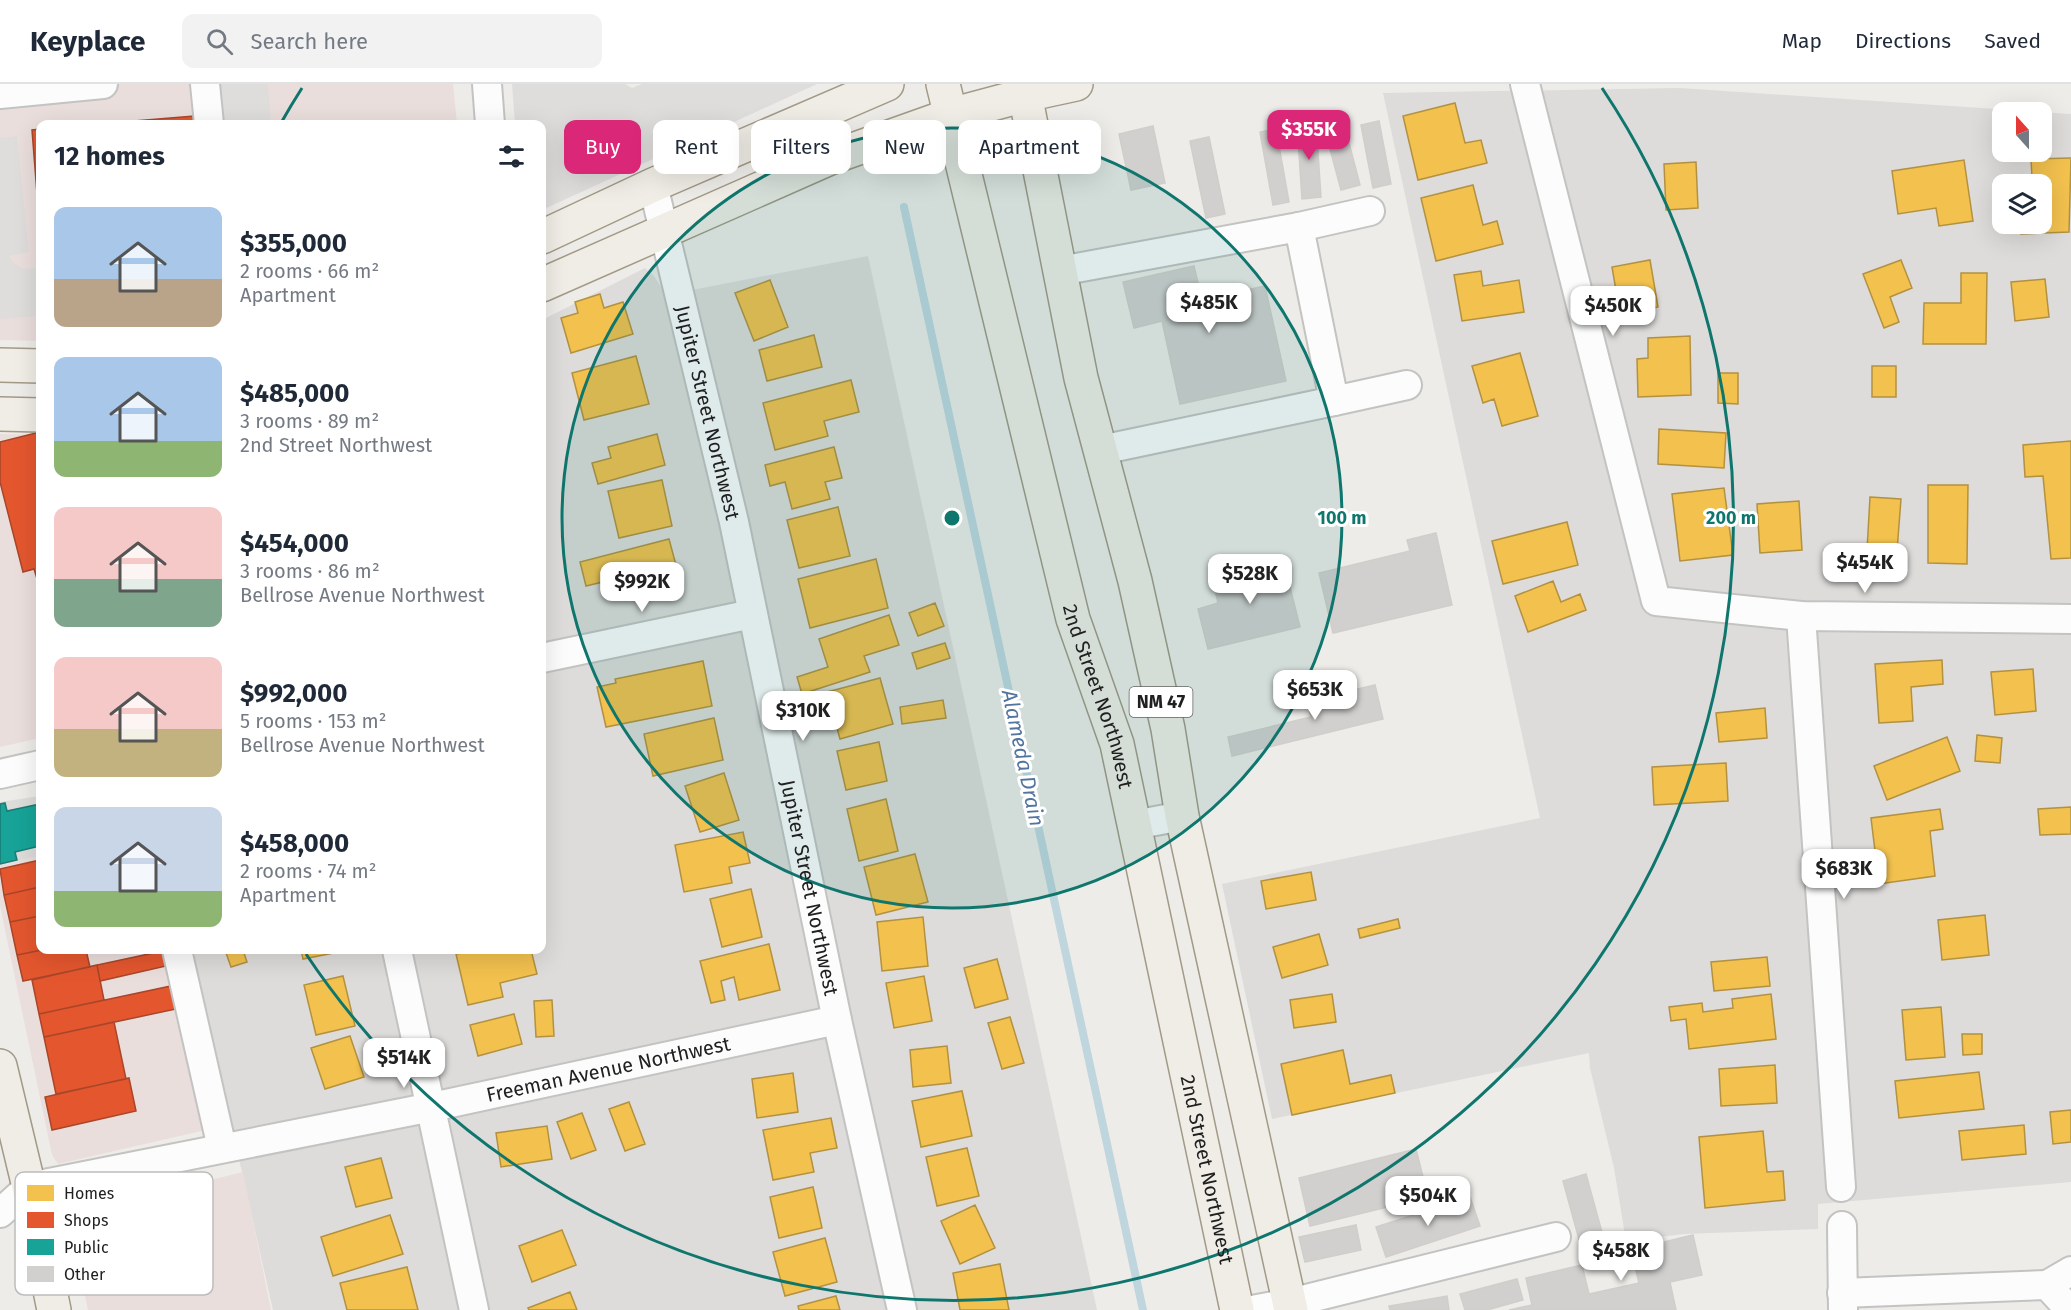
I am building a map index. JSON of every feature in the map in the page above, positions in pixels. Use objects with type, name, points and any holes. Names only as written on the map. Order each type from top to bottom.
[{"type":"main road","points":[[546,235],[653,185],[887,84]]},
{"type":"main road","points":[[546,283],[830,158],[947,99],[1076,84]]},
{"type":"main road","name":"NM 47","points":[[1024,89],[1081,378],[1135,581],[1168,729],[1182,816],[1290,1306]]},
{"type":"main road","name":"2nd Street Northwest","points":[[947,99],[1073,619],[1116,744],[1237,1310]]},
{"type":"main road","points":[[0,365],[36,366]]},
{"type":"main road","points":[[0,414],[36,415]]},
{"type":"main road","points":[[0,1066],[25,1172]]},
{"type":"main road","points":[[51,1295],[54,1310]]},
{"type":"street","points":[[0,94],[103,84]]},
{"type":"street","points":[[205,84],[209,120]]},
{"type":"street","points":[[487,84],[490,120]]},
{"type":"street","points":[[1525,84],[1656,601],[1800,616],[2071,619]]},
{"type":"street","name":"Jupiter Street Northwest","points":[[653,185],[734,522],[837,1020],[902,1310]]},
{"type":"street","points":[[1060,271],[1299,227],[1370,211]]},
{"type":"street","points":[[1299,227],[1334,401]]},
{"type":"street","points":[[1101,450],[1407,385]]},
{"type":"street","points":[[546,657],[752,614]]},
{"type":"street","points":[[1800,616],[1841,1187]]},
{"type":"street","points":[[0,774],[36,766]]},
{"type":"street","points":[[1134,825],[1182,816]]},
{"type":"street","points":[[178,954],[222,1148]]},
{"type":"street","points":[[398,954],[474,1310]]},
{"type":"street","name":"Freeman Avenue Northwest","points":[[103,1172],[432,1107],[837,1020]]},
{"type":"street","points":[[0,1213],[15,1200]]},
{"type":"street","points":[[1842,1226],[1843,1302],[2047,1285],[2071,1271]]},
{"type":"street","points":[[1251,1310],[1290,1306],[1556,1237]]},
{"type":"street","points":[[2047,1285],[2070,1310]]},
{"type":"shaded area","points":[[0,84],[453,84],[457,120],[36,120],[36,341],[0,340]]},
{"type":"shaded area","points":[[219,84],[268,84],[271,120],[223,120]]},
{"type":"shaded area","points":[[512,84],[625,84],[632,88],[642,84],[817,84],[738,120],[653,120],[653,159],[641,165],[641,120],[564,120],[564,174],[621,174],[546,208],[546,120],[515,120]]},
{"type":"shaded area","points":[[1680,88],[1992,109],[1992,162],[2052,162],[2052,113],[2071,114],[2071,1182],[1818,1204],[1818,1229],[1684,1234],[1626,1241],[1614,1168],[1590,1068],[1589,1053],[1272,1119],[1222,884],[1540,818],[1383,93]]},
{"type":"shaded area","points":[[17,136],[29,252],[9,256],[23,269],[36,267],[36,316],[0,319],[0,138]]},
{"type":"shaded area","points":[[868,256],[1097,1310],[273,1310],[193,954],[546,954],[546,318],[645,268],[654,276],[666,295]]},
{"type":"shaded area","points":[[0,434],[36,435],[36,739],[0,747]]},
{"type":"shaded area","points":[[36,797],[36,857],[0,864],[0,802]]},
{"type":"shaded area","points":[[36,857],[36,954],[169,954],[210,1129],[58,1164],[52,1155],[0,906],[0,864]]},
{"type":"shaded area","points":[[243,1172],[271,1310],[88,1310],[85,1295],[213,1295],[213,1179]]},
{"type":"building: Homes","points":[[1455,103],[1465,143],[1481,140],[1487,163],[1418,180],[1403,116]]},
{"type":"building: Homes","points":[[2052,158],[2071,158],[2069,232],[2052,233],[2052,174],[2032,174],[2031,162],[2052,162]]},
{"type":"building: Homes","points":[[1964,160],[1973,221],[1939,226],[1936,208],[1898,214],[1892,171]]},
{"type":"building: Homes","points":[[1696,162],[1698,208],[1666,210],[1664,164]]},
{"type":"building: Homes","points":[[1473,185],[1483,225],[1497,221],[1503,244],[1436,261],[1421,198]]},
{"type":"building: Homes","points":[[1650,260],[1658,307],[1620,314],[1612,267]]},
{"type":"building: Homes","points":[[1901,260],[1912,288],[1890,297],[1899,322],[1884,328],[1863,274]]},
{"type":"building: Homes","points":[[1481,271],[1483,286],[1519,280],[1524,312],[1462,321],[1454,275]]},
{"type":"building: Homes","points":[[1961,273],[1987,273],[1986,344],[1923,344],[1924,303],[1961,303]]},
{"type":"building: Homes","points":[[2045,279],[2049,317],[2015,321],[2011,282]]},
{"type":"building: Homes","points":[[770,280],[788,327],[754,341],[735,293]]},
{"type":"building: Homes","points":[[600,294],[604,308],[623,302],[633,334],[571,353],[561,318],[578,313],[575,302]]},
{"type":"building: Homes","points":[[814,335],[822,367],[767,381],[759,350]]},
{"type":"building: Homes","points":[[1690,336],[1691,395],[1638,397],[1637,359],[1648,358],[1648,338]]},
{"type":"building: Homes","points":[[1520,353],[1538,416],[1502,426],[1494,399],[1483,403],[1472,366]]},
{"type":"building: Homes","points":[[636,356],[649,404],[584,420],[572,373]]},
{"type":"building: Homes","points":[[1872,366],[1896,366],[1896,397],[1872,397]]},
{"type":"building: Homes","points":[[1718,373],[1738,373],[1738,404],[1718,403]]},
{"type":"building: Homes","points":[[851,380],[859,412],[824,421],[828,436],[775,450],[763,403]]},
{"type":"building: Homes","points":[[1659,429],[1726,433],[1724,468],[1658,464]]},
{"type":"building: Homes","points":[[657,434],[665,465],[598,484],[592,463],[611,458],[608,447]]},
{"type":"building: Homes","points":[[2071,441],[2071,558],[2051,559],[2043,476],[2025,477],[2023,445]]},
{"type":"building: Homes","points":[[834,447],[842,478],[825,482],[830,499],[792,509],[785,482],[770,486],[765,465]]},
{"type":"building: Homes","points":[[662,480],[672,526],[619,538],[608,491]]},
{"type":"building: Homes","points":[[1928,485],[1968,485],[1967,564],[1928,563]]},
{"type":"building: Homes","points":[[1724,488],[1733,555],[1680,561],[1672,494]]},
{"type":"building: Homes","points":[[1870,497],[1901,499],[1896,564],[1881,563],[1882,551],[1867,550]]},
{"type":"building: Homes","points":[[1799,501],[1802,550],[1760,553],[1757,504]]},
{"type":"building: Homes","points":[[838,507],[850,556],[799,568],[787,520]]},
{"type":"building: Homes","points":[[1567,522],[1578,565],[1503,584],[1492,541]]},
{"type":"building: Homes","points":[[669,539],[680,580],[619,596],[615,579],[586,586],[580,562]]},
{"type":"building: Homes","points":[[876,559],[888,608],[810,628],[798,579]]},
{"type":"building: Homes","points":[[1553,581],[1561,602],[1580,594],[1586,610],[1528,632],[1515,596]]},
{"type":"building: Homes","points":[[935,603],[944,626],[918,636],[909,613]]},
{"type":"building: Homes","points":[[889,615],[899,645],[864,656],[870,672],[802,694],[797,677],[828,667],[819,639]]},
{"type":"building: Homes","points":[[945,643],[950,658],[917,669],[912,653]]},
{"type":"building: Homes","points":[[1942,660],[1943,684],[1911,687],[1913,721],[1879,723],[1875,664]]},
{"type":"building: Homes","points":[[703,661],[712,706],[606,727],[597,687],[616,683],[615,679]]},
{"type":"building: Homes","points":[[2033,669],[2036,711],[1995,715],[1991,672]]},
{"type":"building: Homes","points":[[880,678],[893,724],[840,739],[827,692]]},
{"type":"building: Homes","points":[[943,700],[946,718],[902,724],[900,707]]},
{"type":"building: Homes","points":[[1765,708],[1767,738],[1719,742],[1716,713]]},
{"type":"building: Homes","points":[[714,718],[723,760],[653,776],[644,734]]},
{"type":"building: Homes","points":[[1977,735],[2002,738],[2000,763],[1975,761]]},
{"type":"building: Homes","points":[[1947,737],[1960,771],[1887,800],[1874,766]]},
{"type":"building: Homes","points":[[879,742],[887,781],[846,790],[837,751]]},
{"type":"building: Homes","points":[[1726,763],[1728,801],[1654,805],[1652,767]]},
{"type":"building: Homes","points":[[724,773],[739,820],[700,832],[685,786]]},
{"type":"building: Homes","points":[[886,799],[898,851],[859,861],[847,809]]},
{"type":"building: Homes","points":[[2071,807],[2071,834],[2040,835],[2038,809]]},
{"type":"building: Homes","points":[[1940,809],[1943,829],[1930,831],[1935,876],[1879,884],[1871,818]]},
{"type":"building: Homes","points":[[743,832],[750,863],[729,867],[732,883],[684,892],[675,845]]},
{"type":"building: Homes","points":[[915,854],[928,902],[876,915],[864,867]]},
{"type":"building: Homes","points":[[1311,872],[1316,900],[1266,909],[1261,881]]},
{"type":"building: Homes","points":[[751,889],[762,937],[722,947],[710,899]]},
{"type":"building: Homes","points":[[1985,915],[1989,955],[1942,960],[1938,920]]},
{"type":"building: Homes","points":[[923,917],[928,966],[882,971],[877,922]]},
{"type":"building: Homes","points":[[1398,919],[1400,928],[1360,938],[1358,929]]},
{"type":"building: Homes","points":[[1319,934],[1328,965],[1282,978],[1273,947]]},
{"type":"building: Homes","points":[[769,944],[780,990],[739,1000],[734,977],[721,981],[725,1000],[711,1003],[700,961]]},
{"type":"building: Homes","points":[[226,954],[244,954],[247,962],[231,967]]},
{"type":"building: Homes","points":[[302,954],[329,954],[303,959]]},
{"type":"building: Homes","points":[[456,954],[532,954],[537,974],[500,983],[503,997],[468,1005]]},
{"type":"building: Homes","points":[[1767,957],[1770,986],[1714,991],[1711,962]]},
{"type":"building: Homes","points":[[997,959],[1008,999],[975,1008],[964,968]]},
{"type":"building: Homes","points":[[343,976],[355,1026],[316,1035],[304,985]]},
{"type":"building: Homes","points":[[924,976],[932,1021],[894,1028],[886,983]]},
{"type":"building: Homes","points":[[1332,994],[1336,1022],[1294,1028],[1290,1000]]},
{"type":"building: Homes","points":[[1771,994],[1776,1039],[1689,1049],[1686,1019],[1671,1021],[1669,1007],[1702,1003],[1703,1012],[1733,1008],[1732,999]]},
{"type":"building: Homes","points":[[552,1000],[554,1036],[536,1037],[534,1001]]},
{"type":"building: Homes","points":[[1941,1007],[1945,1057],[1906,1060],[1902,1010]]},
{"type":"building: Homes","points":[[514,1014],[522,1044],[478,1056],[470,1025]]},
{"type":"building: Homes","points":[[1010,1017],[1024,1063],[1002,1069],[988,1023]]},
{"type":"building: Homes","points":[[1962,1034],[1982,1034],[1982,1054],[1963,1055]]},
{"type":"building: Homes","points":[[350,1036],[364,1077],[325,1089],[311,1048]]},
{"type":"building: Homes","points":[[947,1046],[951,1083],[913,1087],[910,1050]]},
{"type":"building: Homes","points":[[1343,1050],[1350,1084],[1391,1075],[1395,1093],[1292,1115],[1281,1064]]},
{"type":"building: Homes","points":[[1775,1065],[1777,1103],[1721,1106],[1719,1069]]},
{"type":"building: Homes","points":[[1979,1072],[1984,1109],[1899,1118],[1895,1081]]},
{"type":"building: Homes","points":[[793,1073],[798,1112],[757,1118],[752,1079]]},
{"type":"building: Homes","points":[[962,1091],[972,1136],[921,1147],[912,1101]]},
{"type":"building: Homes","points":[[629,1102],[645,1144],[625,1151],[609,1109]]},
{"type":"building: Homes","points":[[2071,1110],[2071,1142],[2053,1144],[2050,1112]]},
{"type":"building: Homes","points":[[582,1113],[596,1150],[571,1159],[557,1122]]},
{"type":"building: Homes","points":[[831,1118],[837,1148],[810,1153],[814,1172],[773,1180],[763,1130]]},
{"type":"building: Homes","points":[[2024,1125],[2026,1154],[1962,1160],[1959,1131]]},
{"type":"building: Homes","points":[[547,1126],[552,1159],[501,1167],[496,1133]]},
{"type":"building: Homes","points":[[1763,1131],[1767,1172],[1783,1171],[1785,1200],[1705,1208],[1699,1137]]},
{"type":"building: Homes","points":[[967,1148],[979,1196],[937,1206],[926,1157]]},
{"type":"building: Homes","points":[[381,1158],[392,1198],[356,1207],[345,1167]]},
{"type":"building: Homes","points":[[813,1187],[822,1228],[779,1238],[770,1197]]},
{"type":"building: Homes","points":[[975,1205],[995,1248],[960,1264],[941,1221]]},
{"type":"building: Homes","points":[[390,1215],[403,1254],[333,1276],[321,1237]]},
{"type":"building: Homes","points":[[562,1230],[576,1265],[532,1282],[519,1246]]},
{"type":"building: Homes","points":[[825,1238],[837,1282],[785,1296],[773,1252]]},
{"type":"building: Homes","points":[[1000,1264],[1009,1310],[960,1310],[953,1273]]},
{"type":"building: Homes","points":[[407,1267],[418,1310],[347,1310],[340,1283]]},
{"type":"building: Homes","points":[[570,1292],[577,1310],[529,1310],[528,1308]]},
{"type":"building: Homes","points":[[836,1296],[840,1310],[799,1310],[798,1306]]},
{"type":"building: Shops","points":[[194,116],[194,120],[146,120]]},
{"type":"building: Shops","points":[[32,130],[36,130],[36,181]]},
{"type":"building: Shops","points":[[36,433],[36,576],[34,569],[23,572],[0,482],[0,442]]},
{"type":"building: Shops","points":[[36,861],[36,888],[4,895],[0,869]]},
{"type":"building: Shops","points":[[36,888],[36,917],[10,922],[4,895]]},
{"type":"building: Shops","points":[[36,917],[36,951],[17,955],[10,922]]},
{"type":"building: Shops","points":[[36,951],[36,954],[87,954],[90,967],[23,981],[17,955]]},
{"type":"building: Shops","points":[[149,954],[164,954],[166,966],[100,981],[97,965]]},
{"type":"building: Shops","points":[[97,965],[104,1000],[39,1014],[32,980]]},
{"type":"building: Shops","points":[[171,986],[176,1009],[44,1037],[39,1014]]},
{"type":"building: Shops","points":[[114,1022],[126,1079],[56,1094],[44,1037]]},
{"type":"building: Shops","points":[[129,1078],[136,1111],[52,1130],[45,1097]]},
{"type":"building: Public","points":[[5,803],[7,811],[36,805],[36,847],[15,852],[17,860],[0,864],[0,804]]},
{"type":"building: Other","points":[[1379,121],[1391,184],[1373,188],[1361,125]]},
{"type":"building: Other","points":[[1316,123],[1321,197],[1302,199],[1297,124]]},
{"type":"building: Other","points":[[1344,124],[1360,185],[1341,190],[1325,130]]},
{"type":"building: Other","points":[[1153,126],[1165,183],[1131,190],[1119,134]]},
{"type":"building: Other","points":[[1276,129],[1289,202],[1273,205],[1260,132]]},
{"type":"building: Other","points":[[1209,137],[1225,214],[1206,218],[1190,141]]},
{"type":"building: Other","points":[[1194,266],[1202,300],[1265,286],[1286,381],[1180,404],[1162,321],[1134,328],[1123,282]]},
{"type":"building: Other","points":[[1436,533],[1452,605],[1333,633],[1319,573],[1410,551],[1407,540]]},
{"type":"building: Other","points":[[1283,559],[1300,627],[1208,649],[1198,609],[1218,603],[1212,577]]},
{"type":"building: Other","points":[[1375,685],[1383,719],[1232,756],[1228,737],[1311,717],[1307,701]]},
{"type":"building: Other","points":[[1416,1149],[1428,1197],[1310,1226],[1299,1178]]},
{"type":"building: Other","points":[[1586,1174],[1603,1236],[1580,1243],[1563,1181]]},
{"type":"building: Other","points":[[1470,1197],[1480,1226],[1386,1257],[1376,1227]]},
{"type":"building: Other","points":[[1356,1225],[1361,1250],[1305,1262],[1299,1237]]},
{"type":"building: Other","points":[[1693,1235],[1702,1275],[1670,1282],[1676,1310],[1509,1310],[1532,1305],[1526,1278],[1582,1265],[1589,1294],[1639,1283],[1631,1250]]},
{"type":"building: Other","points":[[1517,1279],[1523,1300],[1487,1310],[1465,1310],[1460,1294]]},
{"type":"building: Other","points":[[1447,1296],[1449,1310],[1390,1310],[1389,1306]]},
{"type":"waterway","name":"Alameda Drain","points":[[904,207],[1143,1310]]}]
